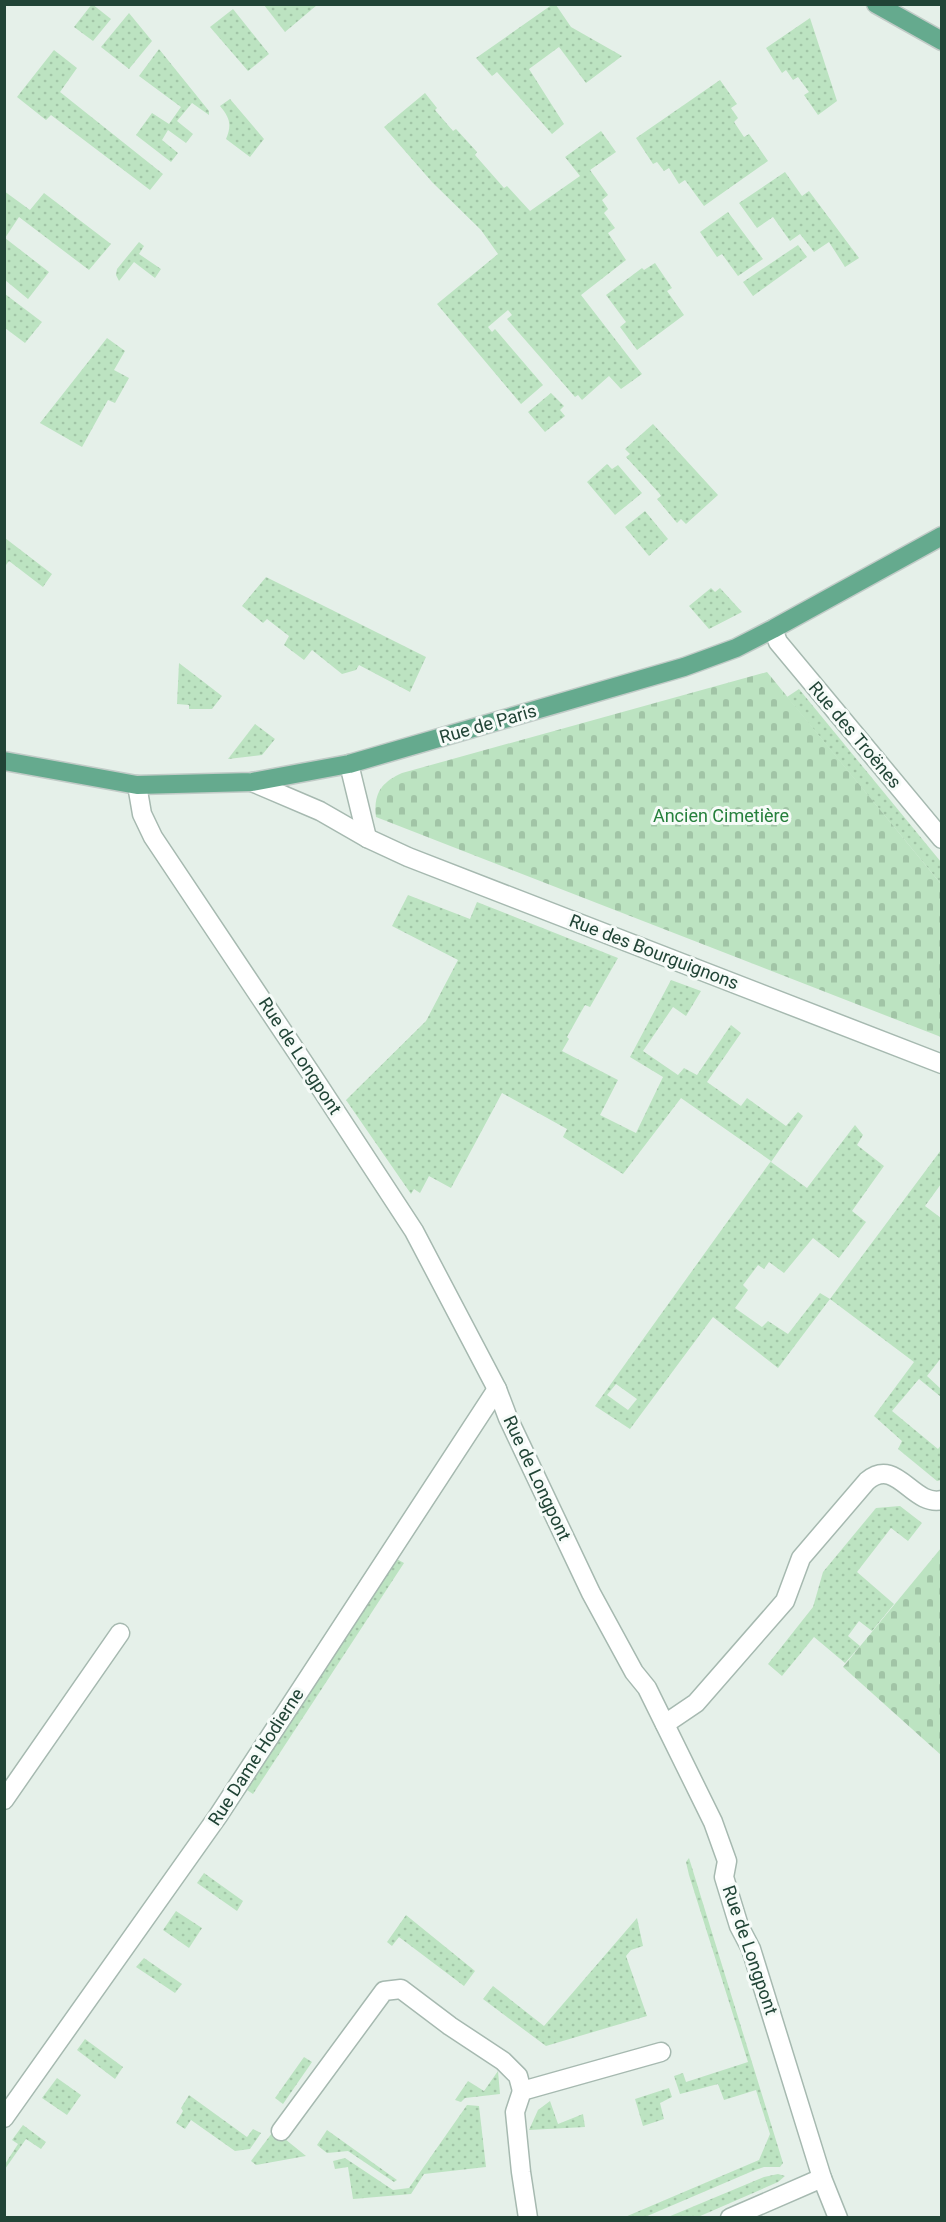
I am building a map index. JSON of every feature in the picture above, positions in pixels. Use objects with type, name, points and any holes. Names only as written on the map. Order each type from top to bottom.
[{"type":"main road","points":[[876,4],[942,41]]},
{"type":"main road","name":"Rue de Paris","points":[[4,761],[136,785],[252,782],[349,764],[684,667],[736,648],[942,536]]},
{"type":"street","name":"Rue des Troënes","points":[[773,629],[778,642],[942,839]]},
{"type":"street","points":[[349,764],[367,838]]},
{"type":"street","name":"Rue des Bourguignons","points":[[252,782],[320,811],[367,838],[408,857],[942,1064]]},
{"type":"street","name":"Rue de Longpont","points":[[136,785],[142,814],[153,837],[414,1231],[497,1389],[508,1418],[591,1593],[634,1672],[647,1688],[665,1724],[713,1822],[728,1861],[724,1876],[736,1916],[752,1949],[822,2178],[838,2217]]},
{"type":"street","name":"Rue Dame Hodierne","points":[[4,2118],[218,1816],[497,1389]]},
{"type":"street","points":[[665,1724],[696,1703],[785,1601],[801,1558],[875,1475],[885,1473],[899,1480],[927,1501],[942,1500]]},
{"type":"street","points":[[4,1800],[120,1633]]},
{"type":"street","points":[[281,2131],[384,1991],[401,1989],[450,2026],[503,2061],[518,2076],[522,2091],[515,2112],[520,2172],[528,2217]]},
{"type":"street","points":[[522,2091],[660,2052]]},
{"type":"street","points":[[730,2217],[822,2178]]},
{"type":"green space","points":[[92,4],[111,19],[93,41],[74,27]]},
{"type":"green space","points":[[553,4],[571,27],[622,56],[586,83],[559,47],[529,69],[564,124],[552,134],[497,72],[492,76],[476,58]]},
{"type":"green space","points":[[264,5],[317,5],[285,32]]},
{"type":"green space","points":[[233,9],[269,54],[248,71],[210,27]]},
{"type":"green space","points":[[129,13],[152,41],[129,69],[101,47]]},
{"type":"green space","points":[[810,18],[837,101],[818,115],[804,95],[809,92],[798,77],[793,80],[786,70],[782,73],[766,48]]},
{"type":"green space","points":[[159,49],[209,111],[209,115],[192,103],[177,121],[193,134],[186,143],[168,130],[162,140],[178,153],[171,162],[136,135],[152,113],[169,124],[181,107],[139,76]]},
{"type":"green space","points":[[54,50],[77,68],[60,92],[163,174],[150,190],[51,115],[46,120],[17,97]]},
{"type":"green space","points":[[720,80],[737,104],[731,108],[738,118],[734,122],[744,137],[749,134],[768,161],[704,206],[685,180],[679,184],[669,168],[664,171],[657,162],[653,164],[636,138]]},
{"type":"green space","points":[[425,93],[437,108],[435,110],[453,131],[456,129],[504,188],[507,186],[530,211],[580,176],[565,157],[601,131],[616,152],[590,170],[608,195],[602,200],[608,209],[604,213],[615,228],[608,233],[626,260],[581,295],[642,374],[621,389],[609,376],[582,400],[578,395],[575,397],[507,319],[512,315],[508,310],[488,327],[492,332],[495,329],[543,385],[521,404],[437,304],[498,254],[481,230],[432,182],[384,127]]},
{"type":"green space","points":[[230,99],[264,139],[250,157],[226,139],[229,122],[220,106]]},
{"type":"green space","points":[[785,172],[802,196],[809,191],[859,258],[845,267],[829,242],[814,252],[800,234],[790,241],[773,217],[757,228],[739,203]]},
{"type":"green space","points":[[4,191],[30,210],[44,193],[111,244],[89,270],[19,217],[5,238],[49,272],[28,299],[5,280]]},
{"type":"green space","points":[[728,212],[763,259],[738,276],[722,254],[717,257],[700,232]]},
{"type":"green space","points":[[139,242],[144,246],[139,254],[161,269],[155,278],[134,262],[119,281],[116,275],[117,269]]},
{"type":"green space","points":[[798,245],[807,257],[753,296],[743,282]]},
{"type":"green space","points":[[655,263],[672,288],[667,291],[684,315],[637,350],[620,327],[626,322],[606,295],[642,268],[644,270]]},
{"type":"green space","points":[[5,294],[42,322],[25,343],[5,328]]},
{"type":"green space","points":[[107,338],[125,351],[114,370],[129,378],[115,403],[108,400],[82,447],[40,423]]},
{"type":"green space","points":[[551,393],[564,406],[560,410],[565,416],[545,432],[528,412]]},
{"type":"green space","points":[[653,424],[718,495],[686,524],[681,519],[677,523],[657,499],[661,496],[659,493],[626,457],[630,454],[625,449]]},
{"type":"green space","points":[[607,464],[612,469],[618,465],[642,493],[615,515],[587,482]]},
{"type":"green space","points":[[645,511],[668,539],[649,556],[625,527]]},
{"type":"green space","points":[[5,538],[52,574],[43,587],[9,561],[5,564]]},
{"type":"green space","points":[[266,577],[426,657],[410,692],[359,665],[356,670],[342,674],[312,650],[304,660],[284,645],[289,636],[267,619],[263,623],[242,606]]},
{"type":"green space","points":[[711,588],[715,592],[720,588],[742,612],[709,629],[689,606]]},
{"type":"green space","points":[[179,663],[222,696],[212,709],[189,709],[189,705],[177,704]]},
{"type":"green space","name":"Ancien Cimetière","points":[[767,672],[941,884],[941,1037],[376,817],[376,801],[380,789],[389,780],[402,773]]},
{"type":"green space","points":[[799,689],[941,862],[941,884],[787,697]]},
{"type":"green space","points":[[255,724],[275,739],[262,755],[228,759]]},
{"type":"green space","points":[[408,895],[470,919],[477,902],[618,958],[590,1007],[585,1005],[562,1051],[618,1080],[600,1115],[636,1133],[663,1077],[630,1057],[671,980],[701,991],[686,1016],[673,1007],[643,1051],[678,1075],[684,1068],[697,1075],[731,1025],[741,1033],[707,1082],[741,1106],[747,1098],[786,1126],[798,1112],[803,1116],[771,1162],[807,1188],[855,1125],[863,1135],[857,1145],[884,1166],[852,1211],[866,1222],[839,1258],[813,1238],[784,1273],[769,1262],[764,1269],[758,1265],[743,1285],[748,1290],[735,1308],[762,1327],[768,1321],[788,1334],[820,1293],[830,1299],[778,1368],[713,1317],[630,1429],[595,1406],[771,1161],[681,1098],[623,1174],[563,1137],[567,1129],[502,1093],[451,1188],[429,1176],[420,1193],[414,1189],[411,1194],[346,1100],[426,1021],[458,960],[392,926]],"holes":[[[616,1384],[637,1399],[628,1410],[607,1395]]]},
{"type":"green space","points":[[941,1150],[941,1184],[925,1206],[941,1218],[941,1358],[927,1376],[941,1389],[941,1397],[919,1379],[892,1411],[938,1449],[941,1445],[941,1480],[937,1481],[898,1449],[902,1441],[874,1416],[914,1362],[830,1299]]},
{"type":"green space","points":[[900,1506],[922,1523],[908,1541],[891,1528],[857,1572],[894,1604],[872,1631],[859,1621],[848,1636],[860,1646],[845,1663],[814,1637],[782,1676],[768,1664],[813,1607],[823,1572],[876,1508]]},
{"type":"green space","points":[[941,1548],[941,1755],[843,1667]]},
{"type":"green space","points":[[395,1558],[404,1563],[253,1794],[244,1788]]},
{"type":"green space","points":[[689,1858],[783,2163],[780,2167],[764,2167],[755,2170],[645,2217],[625,2217],[759,2160],[770,2134],[756,2090],[724,2100],[718,2084],[680,2094],[674,2076],[683,2073],[686,2082],[748,2062],[689,1875],[686,1862]]},
{"type":"green space","points":[[204,1873],[243,1901],[237,1911],[197,1883]]},
{"type":"green space","points":[[176,1911],[202,1928],[189,1948],[163,1930]]},
{"type":"green space","points":[[406,1915],[475,1971],[464,1986],[399,1937],[392,1946],[387,1942]]},
{"type":"green space","points":[[637,1918],[643,1946],[631,1950],[626,1956],[647,2016],[546,2046],[483,1999],[493,1986],[544,2026]]},
{"type":"green space","points":[[144,1958],[182,1984],[175,1993],[136,1967]]},
{"type":"green space","points":[[85,2039],[123,2067],[115,2079],[77,2050]]},
{"type":"green space","points":[[304,2057],[312,2062],[283,2104],[275,2098]]},
{"type":"green space","points":[[498,2071],[500,2094],[465,2098],[461,2102],[455,2100],[468,2081],[484,2091]]},
{"type":"green space","points":[[57,2078],[81,2095],[67,2115],[42,2098]]},
{"type":"green space","points":[[669,2088],[672,2097],[660,2103],[664,2119],[643,2126],[635,2099]]},
{"type":"green space","points":[[189,2095],[247,2137],[253,2129],[261,2133],[250,2149],[235,2151],[191,2120],[185,2129],[176,2123]]},
{"type":"green space","points":[[550,2101],[558,2124],[583,2114],[585,2127],[529,2130],[538,2110]]},
{"type":"green space","points":[[467,2105],[479,2106],[486,2167],[424,2174],[411,2194],[353,2199],[348,2167],[335,2169],[333,2161],[345,2158],[393,2190],[409,2188]]},
{"type":"green space","points":[[23,2125],[46,2142],[41,2149],[26,2139],[5,2169],[5,2164],[18,2144],[12,2140]]},
{"type":"green space","points":[[327,2130],[397,2180],[394,2182],[348,2151],[327,2153],[317,2145]]},
{"type":"green space","points":[[272,2133],[280,2135],[306,2156],[256,2165],[251,2161]]},
{"type":"green space","points":[[778,2174],[785,2176],[778,2182],[698,2217],[668,2217],[764,2177]]}]
